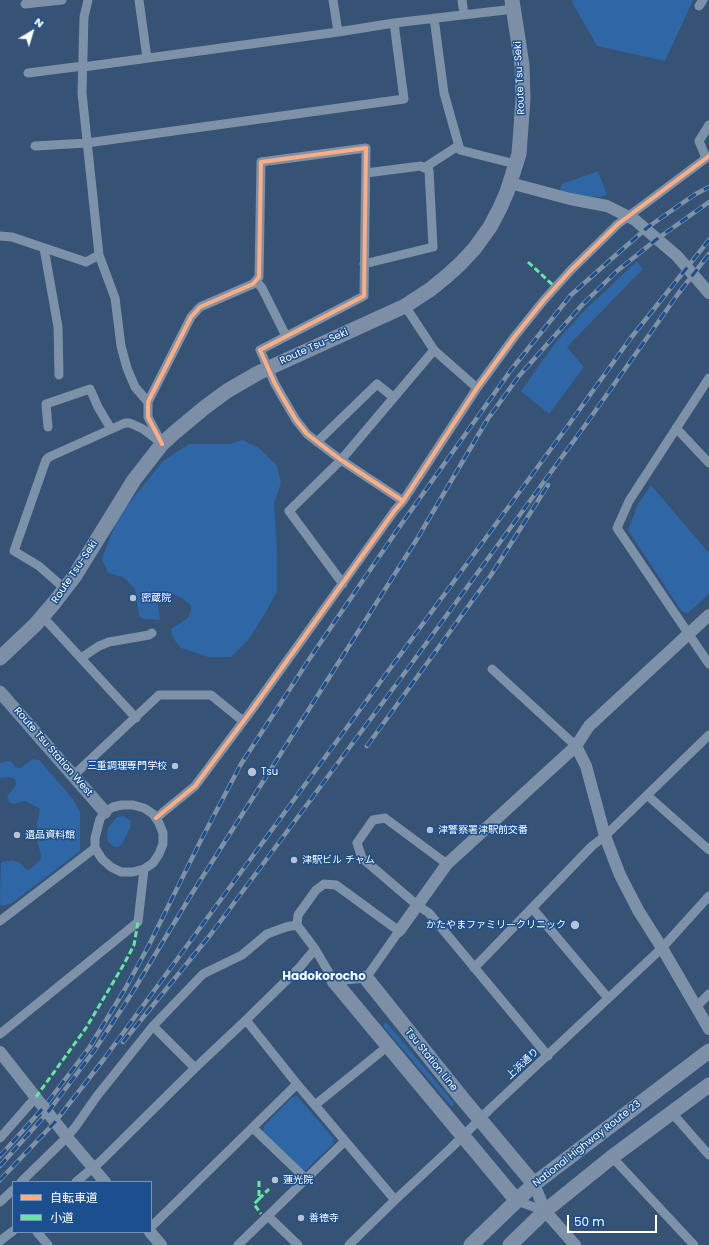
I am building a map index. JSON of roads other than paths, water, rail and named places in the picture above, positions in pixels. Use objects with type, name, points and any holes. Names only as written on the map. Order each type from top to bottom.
[{"type":"highway","name":"National Highway Route 23","points":[[471,1245],[534,1184],[709,1051]]},
{"type":"highway","points":[[510,1245],[545,1212],[612,1157],[709,1085]]},
{"type":"main road","name":"Route Tsu-Seki","points":[[0,658],[43,617],[65,589],[134,480],[162,444],[204,408],[227,391],[267,368],[405,306],[431,289],[448,275],[461,264],[475,248],[490,227],[500,208],[510,184],[519,154],[523,98],[522,65],[513,4]]},
{"type":"main road","name":"Route Tsu Station West","points":[[0,692],[105,812]]},
{"type":"main road","name":"Tsu Station Line","points":[[366,978],[480,1120],[534,1184]]},
{"type":"main road","points":[[334,981],[518,1201]]},
{"type":"street","points":[[26,4],[62,0]]},
{"type":"street","points":[[88,0],[84,17],[82,93],[99,255],[115,298],[121,346],[127,368],[135,386],[148,402]]},
{"type":"street","points":[[140,0],[147,58]]},
{"type":"street","points":[[333,0],[338,32]]},
{"type":"street","points":[[462,0],[464,14]]},
{"type":"street","points":[[28,73],[83,67],[338,32],[464,14],[513,4]]},
{"type":"street","points":[[434,18],[444,93],[460,150],[515,164]]},
{"type":"street","points":[[35,146],[87,143],[404,100],[394,23]]},
{"type":"street","points":[[156,818],[195,786],[403,501],[477,388],[515,336],[547,296],[599,242],[627,216],[708,157],[699,141],[709,125]]},
{"type":"street","points":[[424,168],[458,146]]},
{"type":"street","points":[[162,444],[148,417],[148,402],[183,330],[195,311],[200,307],[253,284],[259,277],[261,162],[366,148],[364,296],[260,350],[275,384],[296,420],[317,442],[341,460],[403,501]]},
{"type":"street","points":[[364,264],[433,247],[430,170],[421,166],[366,173]]},
{"type":"street","points":[[510,184],[570,200],[607,206],[635,220],[677,256],[709,293]]},
{"type":"street","points":[[0,236],[12,237],[86,262],[99,255]]},
{"type":"street","points":[[44,248],[58,321],[59,375]]},
{"type":"street","points":[[256,281],[262,288],[286,336]]},
{"type":"street","points":[[405,306],[434,350],[477,388]]},
{"type":"street","points":[[343,584],[289,511],[341,460],[434,350]]},
{"type":"street","points":[[709,378],[629,500],[616,528],[709,664]]},
{"type":"street","points":[[317,442],[377,384],[393,398]]},
{"type":"street","points":[[48,427],[46,404],[90,389],[98,407],[111,429]]},
{"type":"street","points":[[65,589],[39,566],[14,551],[46,460],[49,457],[111,429],[130,423],[143,429],[162,444]]},
{"type":"street","points":[[676,428],[709,463]]},
{"type":"street","points":[[399,931],[336,885],[324,884],[316,890],[298,915],[297,925],[315,949],[334,981],[366,978],[447,864],[576,746],[589,726],[709,615]]},
{"type":"street","points":[[43,617],[136,718]]},
{"type":"street","points":[[81,658],[99,646],[109,642],[149,635],[152,633]]},
{"type":"street","points":[[492,669],[576,746],[586,766],[605,836],[620,876],[638,910],[709,1029]]},
{"type":"street","points":[[74,775],[159,695],[211,695],[243,721]]},
{"type":"street","points":[[474,968],[592,846],[605,836],[709,735]]},
{"type":"street","points":[[647,795],[709,850]]},
{"type":"street","points":[[133,805],[144,808],[153,814],[163,833],[163,844],[153,863],[144,869],[133,872],[121,872],[111,867],[102,859],[96,848],[95,838],[97,826],[105,812],[113,807],[133,805]]},
{"type":"street","points":[[447,864],[385,818],[372,820],[357,843],[362,858],[429,914],[548,1056]]},
{"type":"street","points":[[0,921],[96,848]]},
{"type":"street","points":[[0,1034],[138,922],[144,869]]},
{"type":"street","name":"上浜通り","points":[[349,1245],[662,948],[709,896]]},
{"type":"street","points":[[533,908],[608,998]]},
{"type":"street","points":[[22,1181],[67,1137],[97,1096],[153,1026],[203,974],[242,955],[267,934],[286,927],[297,925]]},
{"type":"street","points":[[77,1181],[92,1169],[246,1020],[300,967],[315,949]]},
{"type":"street","points":[[696,1007],[709,994]]},
{"type":"street","points":[[246,1020],[297,1084],[395,1200]]},
{"type":"street","points":[[153,1026],[195,1068]]},
{"type":"street","points":[[315,1105],[388,1046]]},
{"type":"street","points":[[0,1052],[103,1181]]},
{"type":"street","points":[[152,1226],[297,1084]]},
{"type":"street","points":[[0,1138],[36,1097]]},
{"type":"street","points":[[672,1113],[709,1155]]},
{"type":"street","points":[[253,1128],[305,1178]]},
{"type":"street","points":[[238,1245],[305,1178],[345,1141]]},
{"type":"street","points":[[612,1157],[694,1245]]},
{"type":"street","points":[[534,1184],[545,1212],[575,1245]]},
{"type":"street","points":[[0,1202],[12,1191]]},
{"type":"street","points":[[518,1201],[545,1212]]},
{"type":"street","points":[[268,1216],[298,1245]]},
{"type":"street","points":[[0,1240],[12,1232]]},
{"type":"street","points":[[38,1233],[48,1245]]},
{"type":"street","points":[[151,1233],[161,1245]]},
{"type":"railway","points":[[0,1156],[44,1107],[89,1048],[125,989],[148,947],[200,842],[241,764],[310,658],[400,526],[511,370],[571,295],[648,227],[694,195],[709,187]]},
{"type":"railway","points":[[0,1166],[48,1112],[94,1051],[417,539],[487,420],[519,376],[582,305],[617,271],[657,239],[709,202]]},
{"type":"railway","points":[[0,1180],[55,1122],[104,1059],[630,339],[709,240]]},
{"type":"railway","points":[[123,1042],[211,934],[398,682],[586,424],[678,294],[709,254]]},
{"type":"railway","points":[[367,746],[491,575],[548,485]]},
{"type":"place","name":"密蔵院","points":[[133,598]]},
{"type":"place","name":"三重調理専門学校","points":[[175,766]]},
{"type":"place","name":"Tsu","points":[[252,772]]},
{"type":"place","name":"津警察署津駅前交番","points":[[430,830]]},
{"type":"place","name":"遺品資料館","points":[[17,835]]},
{"type":"place","name":"津駅ビル チャム","points":[[294,860]]},
{"type":"place","name":"かたやまファミリークリニック","points":[[575,925]]},
{"type":"place","name":"蓮光院","points":[[275,1180]]},
{"type":"place","name":"善徳寺","points":[[301,1218]]},
{"type":"district","name":"Hadokorocho","points":[[324,977]]}]
